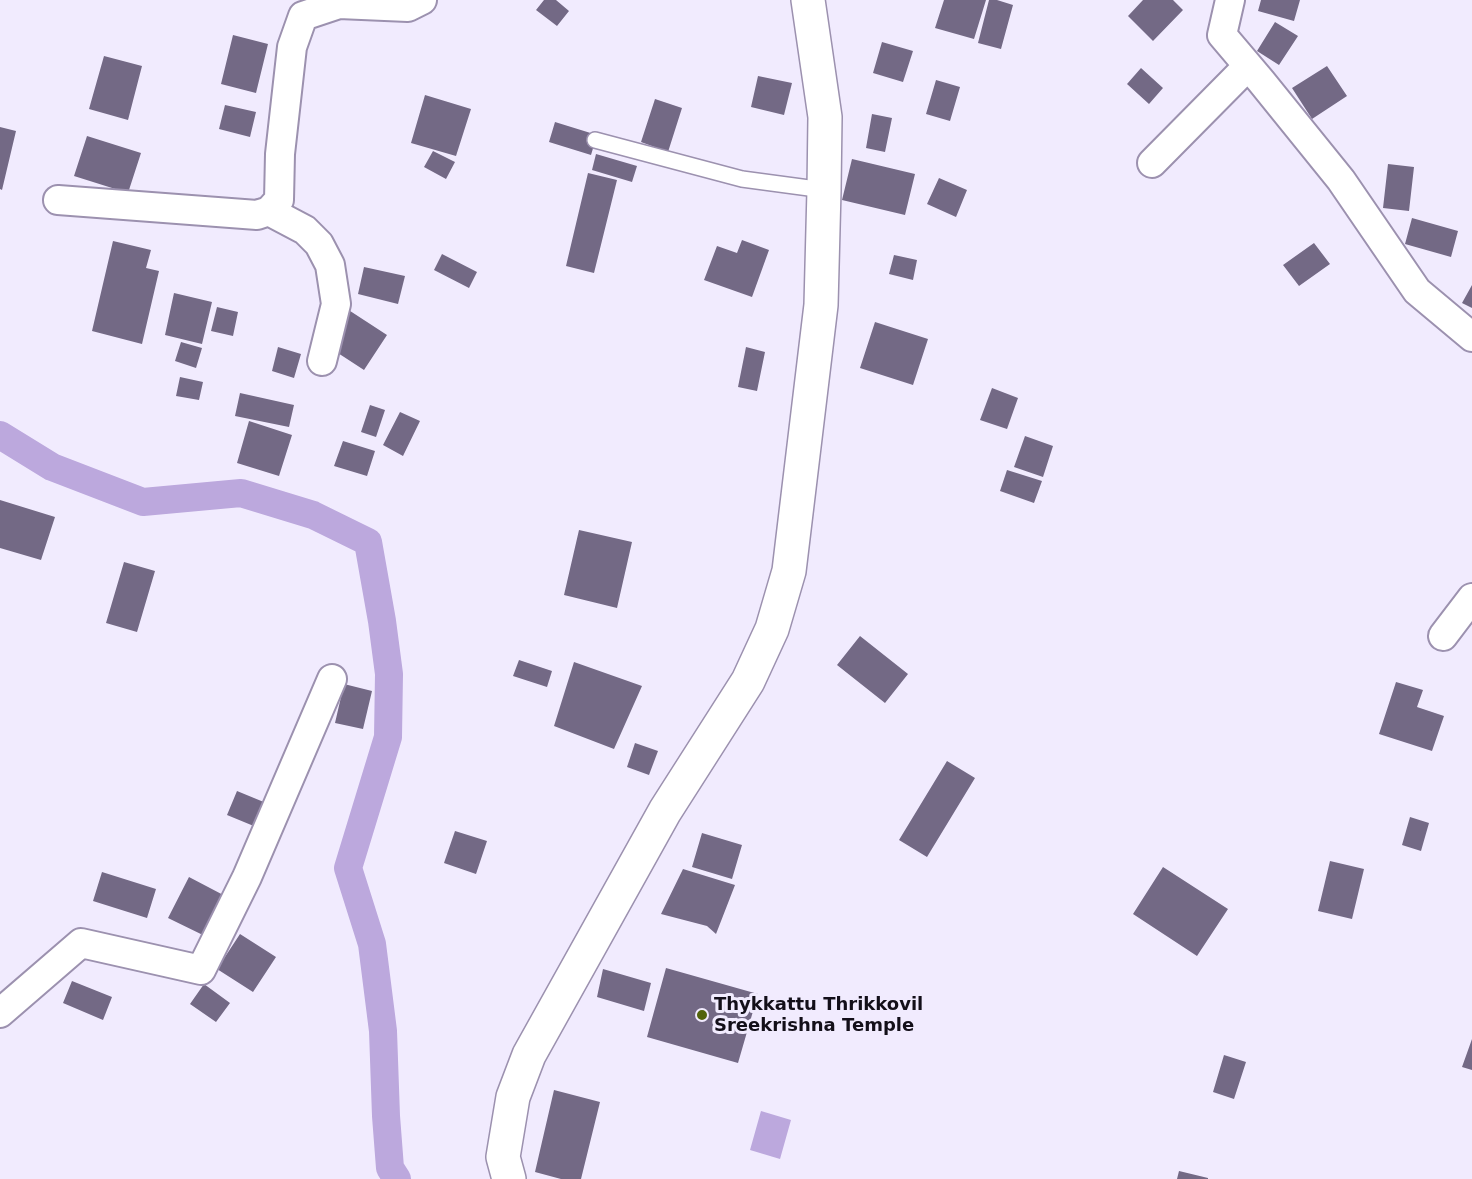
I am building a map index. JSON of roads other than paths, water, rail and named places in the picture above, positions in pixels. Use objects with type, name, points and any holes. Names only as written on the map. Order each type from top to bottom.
[{"type":"main road","points":[[510,1179],[503,1157],[513,1097],[529,1054],[664,811],[748,681],[772,629],[789,571],[821,305],[825,117],[808,0]]},
{"type":"street","points":[[58,201],[257,215],[269,211],[279,200],[280,154],[292,47],[303,16],[339,4],[408,7],[422,0]]},
{"type":"street","points":[[1230,0],[1222,35],[1341,180],[1417,291],[1472,337]]},
{"type":"street","points":[[1152,163],[1248,66]]},
{"type":"street","points":[[269,211],[305,230],[319,244],[330,265],[336,304],[322,361]]},
{"type":"street","points":[[1443,636],[1472,598]]},
{"type":"street","points":[[0,1013],[81,944],[201,970],[247,877],[332,679]]},
{"type":"lane","points":[[595,140],[742,179],[824,190]]},
{"type":"waterway","points":[[0,435],[52,467],[143,502],[241,493],[313,515],[368,542],[389,674],[388,737],[348,868],[372,944],[383,1031],[390,1168],[397,1179]]},
{"type":"place","name":"Thykkattu Thrikkovil Sreekrishna Temple","points":[[702,1015]]}]
